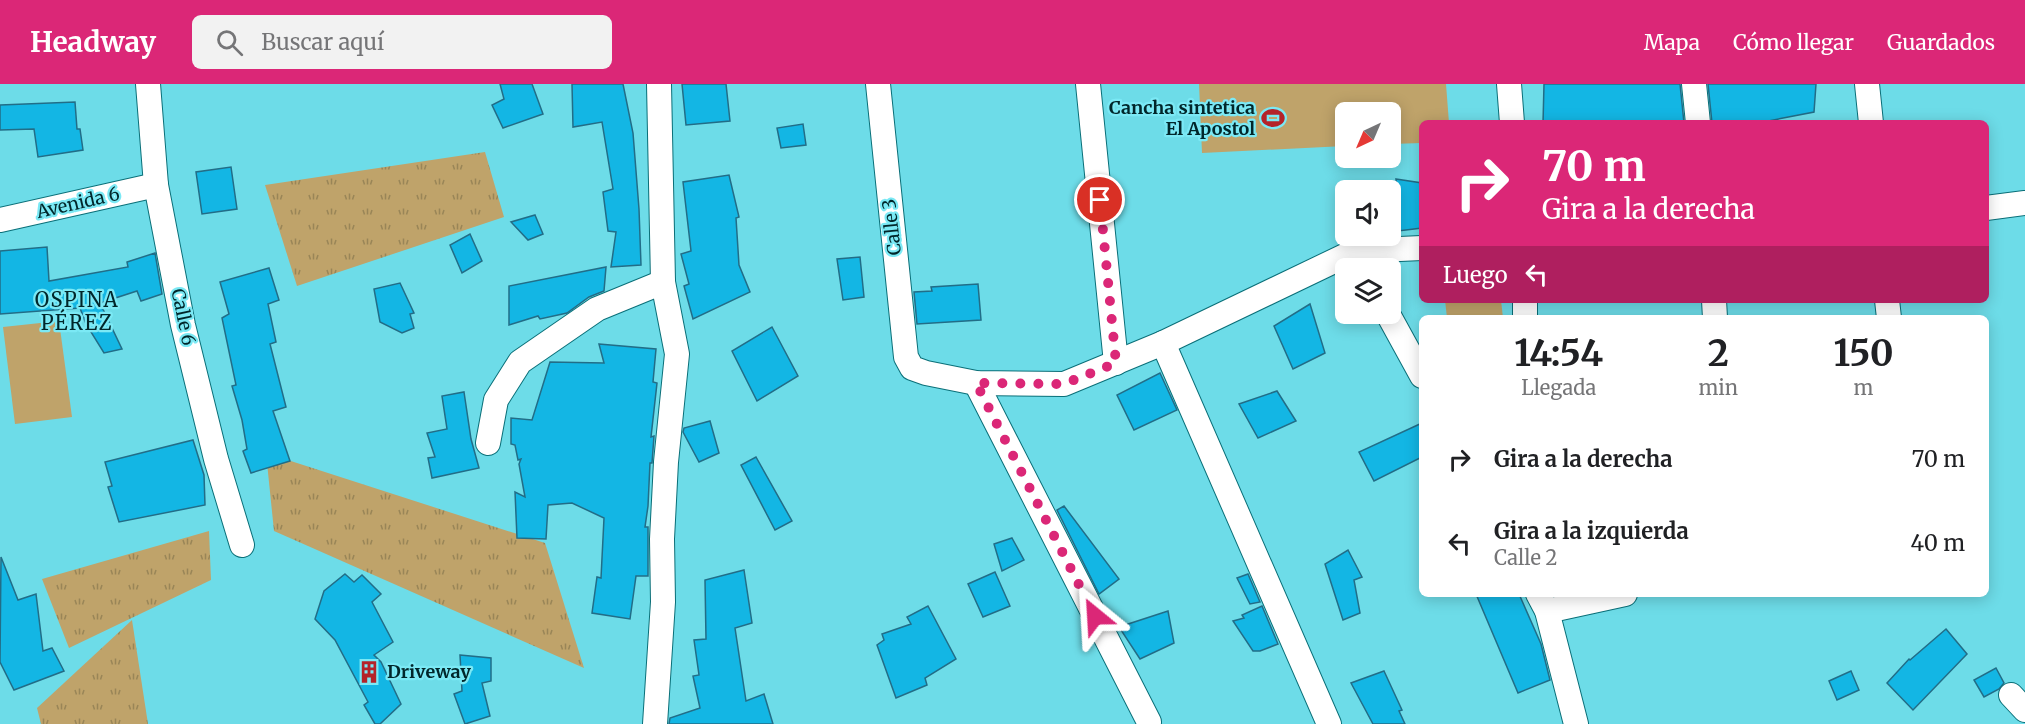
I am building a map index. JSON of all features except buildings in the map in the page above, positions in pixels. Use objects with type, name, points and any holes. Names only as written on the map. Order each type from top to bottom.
[{"type":"street","name":"Calle 6","points":[[148,84],[156,185],[183,325],[216,459],[242,545]]},
{"type":"street","points":[[656,724],[663,602],[662,539],[677,354],[663,282],[660,84]]},
{"type":"street","name":"Calle 3","points":[[878,84],[906,357],[912,368],[976,383]]},
{"type":"street","points":[[1088,84],[1116,363]]},
{"type":"street","points":[[1509,84],[1512,120]]},
{"type":"street","points":[[1694,84],[1698,120]]},
{"type":"street","points":[[1867,84],[1871,120]]},
{"type":"street","name":"Avenida 6","points":[[0,220],[156,185]]},
{"type":"street","points":[[1989,208],[2025,203]]},
{"type":"street","points":[[1370,258],[1419,249]]},
{"type":"street","points":[[1149,722],[976,383],[1064,384],[1335,271]]},
{"type":"street","points":[[488,443],[496,400],[519,362],[597,309],[663,282]]},
{"type":"street","points":[[1394,324],[1419,370]]},
{"type":"street","points":[[1163,343],[1329,724]]},
{"type":"street","points":[[1576,724],[1542,602],[1594,597]]},
{"type":"green space","name":"Cancha sintetica El Apostol","points":[[1199,84],[1446,84],[1449,120],[1419,120],[1419,143],[1401,144],[1401,102],[1335,102],[1335,146],[1202,153]]},
{"type":"green space","points":[[485,152],[504,217],[297,286],[265,185]]},
{"type":"green space","points":[[1445,303],[1501,303],[1503,315],[1447,315]]},
{"type":"green space","points":[[59,321],[72,417],[15,424],[3,327]]},
{"type":"green space","points":[[266,453],[545,543],[584,668],[274,531]]},
{"type":"green space","points":[[209,531],[211,580],[69,648],[42,579]]},
{"type":"green space","points":[[132,620],[148,724],[41,724],[37,708]]},
{"type":"place","name":"Cancha sintetica El Apostol","points":[[1273,118]]},
{"type":"place","name":"Driveway","points":[[369,672]]},
{"type":"district","name":"OSPINA PÉREZ","points":[[77,312]]},
{"type":"route","points":[[1095,616],[976,383],[1064,384],[1116,363],[1100,200]]}]
